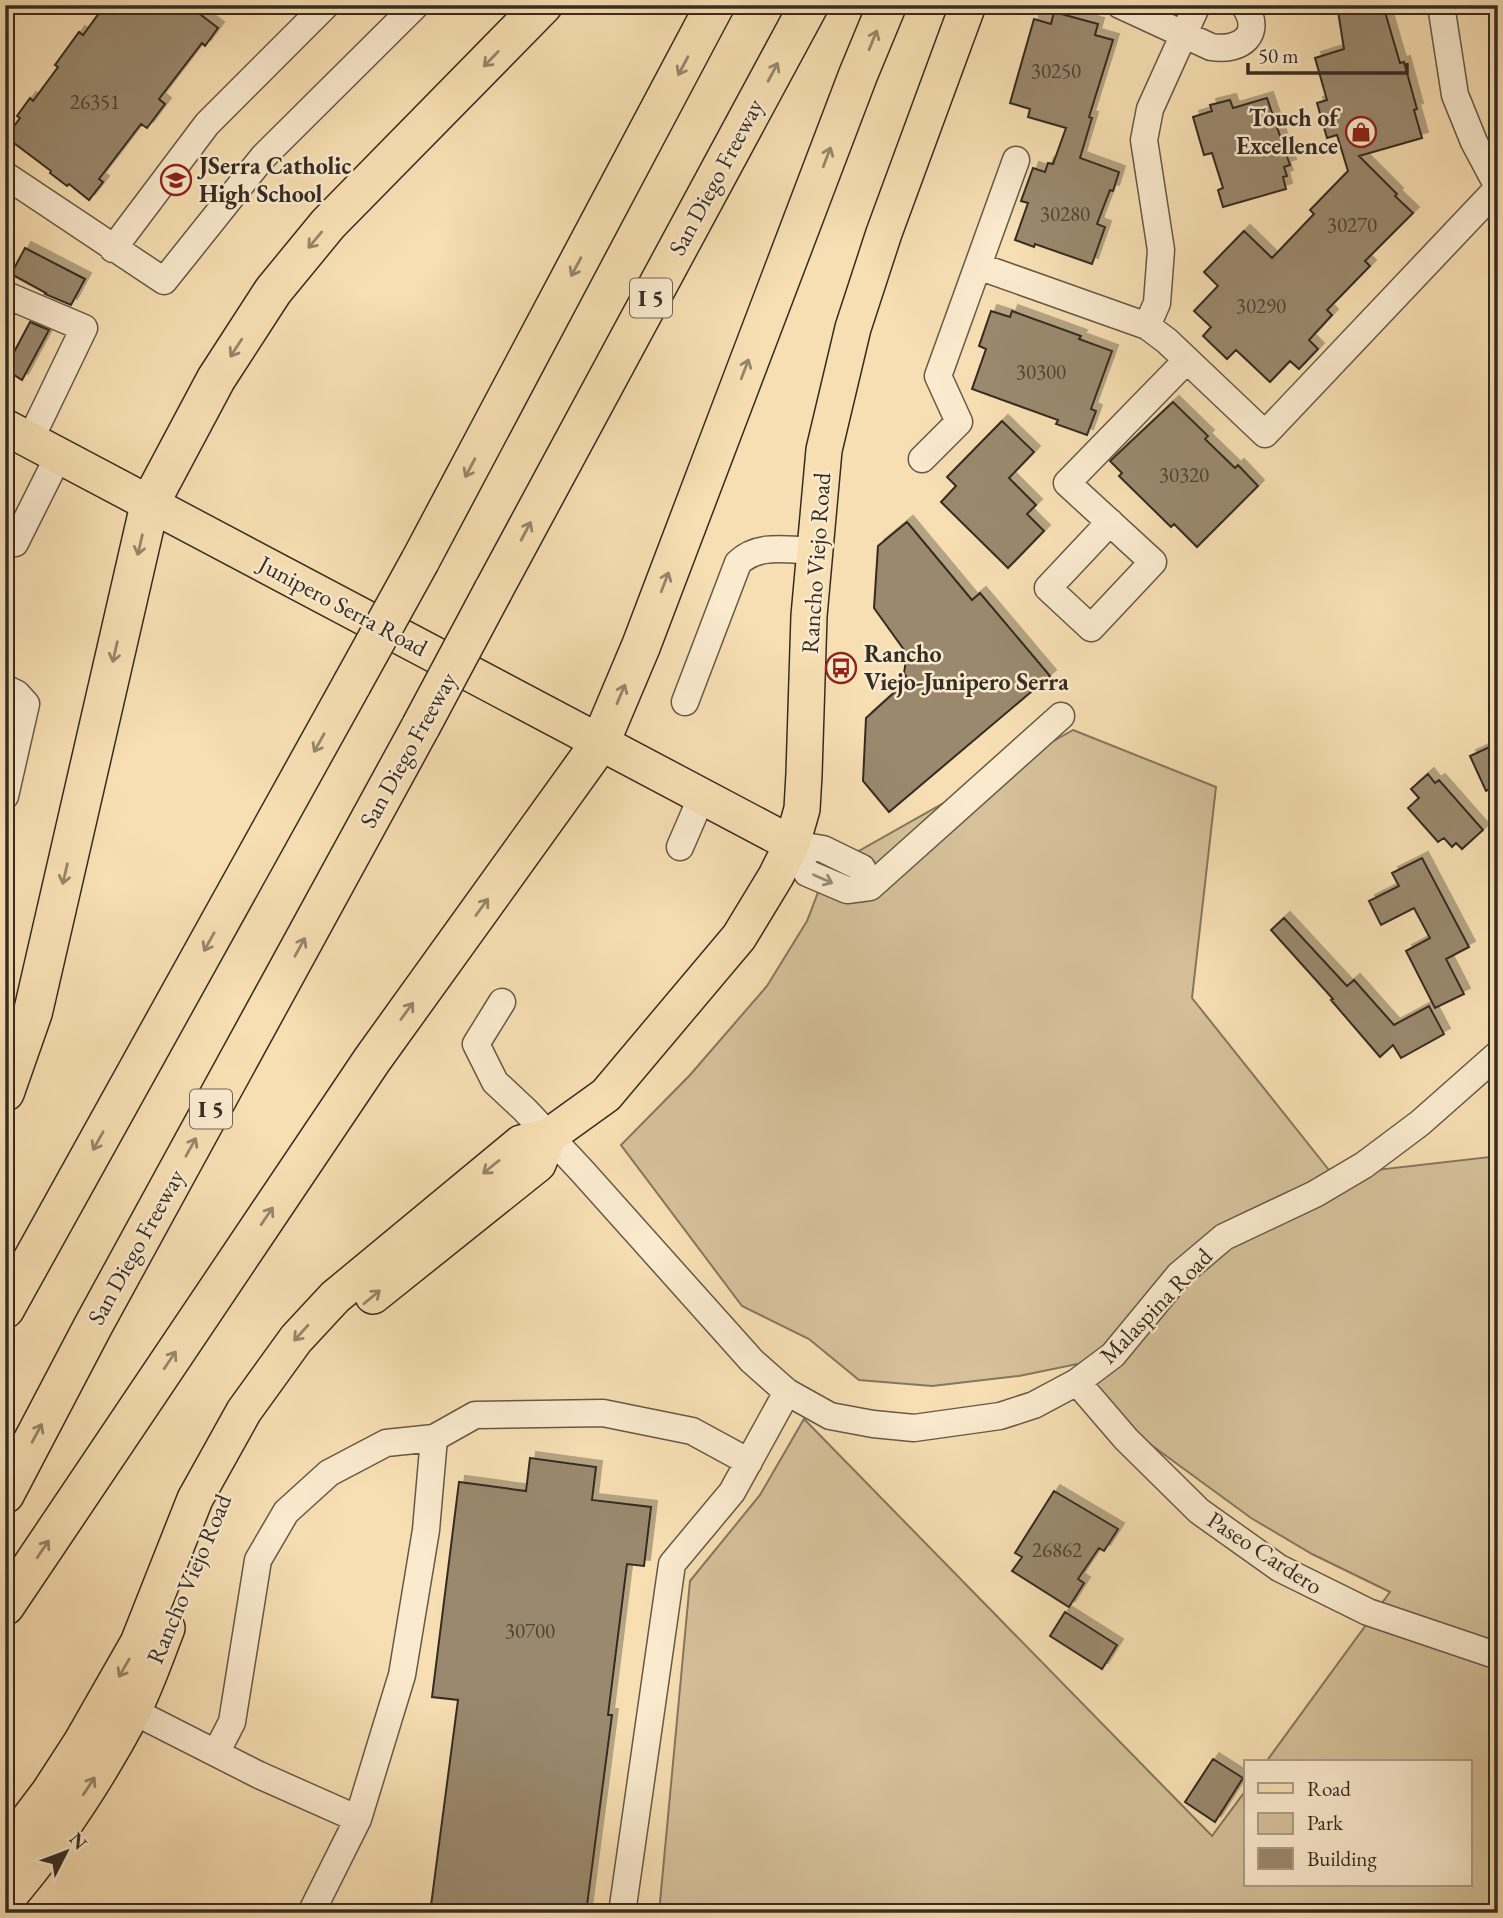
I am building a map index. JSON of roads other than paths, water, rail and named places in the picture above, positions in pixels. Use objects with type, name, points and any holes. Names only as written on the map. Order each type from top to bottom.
[{"type":"highway","points":[[5,1092],[33,1012],[150,503],[216,379],[272,291],[328,224],[543,5]]},
{"type":"highway","points":[[5,1310],[420,561],[715,5]]},
{"type":"highway","name":"San Diego Freeway","points":[[5,1494],[93,1326],[421,726],[809,5]]},
{"type":"highway","points":[[5,1606],[372,1060],[600,743],[641,646],[887,5]]},
{"type":"main road","name":"Rancho Viejo Road","points":[[5,1901],[71,1814],[104,1762],[120,1705],[211,1517],[260,1429],[312,1356],[351,1315],[538,1164],[549,1136],[606,1095],[739,937],[776,876],[792,844],[802,809],[814,551],[824,450],[853,328],[884,233],[968,5]]},
{"type":"main road","name":"Junipero Serra Road","points":[[31,440],[792,844]]},
{"type":"main road","name":"Rancho Viejo Road","points":[[5,1850],[120,1705]]},
{"type":"street","points":[[113,249],[207,124],[326,5]]},
{"type":"street","points":[[5,175],[164,281],[263,157],[416,5]]},
{"type":"street","points":[[1120,5],[1211,47],[1226,50],[1236,48],[1250,32],[1252,20],[1244,5]]},
{"type":"street","points":[[1147,326],[1157,303],[1161,250],[1144,140],[1150,109],[1197,5]]},
{"type":"street","points":[[978,265],[1147,326],[1167,341],[1265,434],[1498,187],[1474,142],[1455,95],[1441,5]]},
{"type":"street","points":[[922,459],[959,422],[939,376],[1016,160]]},
{"type":"street","points":[[5,306],[11,297],[84,328],[31,440],[15,543],[5,544]]},
{"type":"street","points":[[1110,522],[1067,483],[1186,360]]},
{"type":"street","points":[[685,702],[738,563],[754,551],[814,551]]},
{"type":"street","points":[[5,688],[17,694],[26,704],[5,796]]},
{"type":"street","points":[[792,844],[823,849],[862,868],[870,887],[1061,716]]},
{"type":"street","points":[[680,847],[702,796]]},
{"type":"street","name":"Malaspina Road","points":[[502,1002],[476,1044],[495,1082],[549,1136],[752,1361],[787,1392],[830,1416],[914,1428],[1000,1416],[1034,1405],[1077,1382],[1113,1354],[1179,1275],[1224,1237],[1315,1194],[1364,1165],[1420,1123],[1498,1054]]},
{"type":"street","name":"Paseo Cardero","points":[[1077,1382],[1126,1439],[1199,1511],[1279,1568],[1368,1612],[1498,1656]]},
{"type":"street","points":[[622,1913],[671,1564],[732,1492],[787,1392]]},
{"type":"street","points":[[216,1753],[232,1722],[258,1560],[286,1512],[329,1473],[386,1443],[434,1438],[475,1415],[603,1413],[692,1431],[748,1462]]},
{"type":"street","points":[[311,1913],[358,1819],[402,1675],[426,1530],[434,1438]]},
{"type":"street","points":[[120,1705],[258,1775],[358,1819]]},
{"type":"place","name":"Touch of Excellence","points":[[1361,132]]},
{"type":"place","name":"JSerra Catholic High School","points":[[176,180]]},
{"type":"place","name":"Rancho Viejo-Junipero Serra","points":[[841,668]]}]
